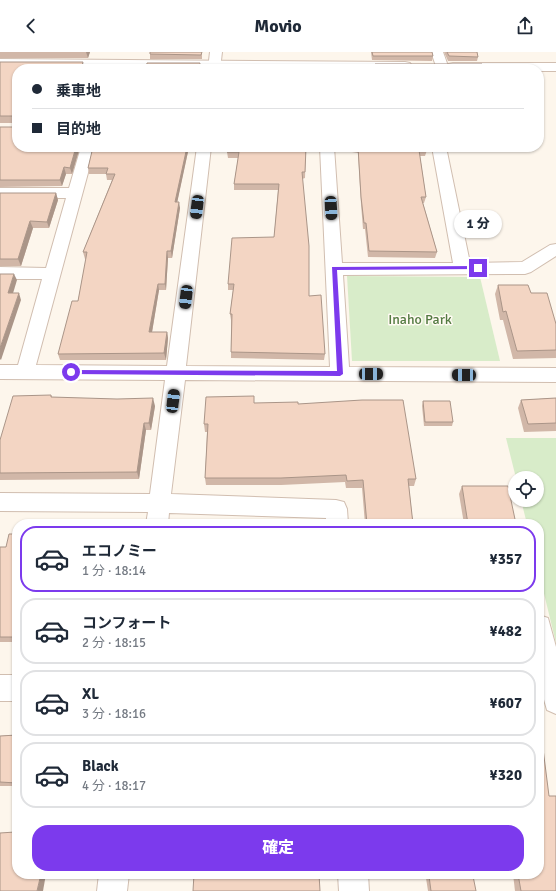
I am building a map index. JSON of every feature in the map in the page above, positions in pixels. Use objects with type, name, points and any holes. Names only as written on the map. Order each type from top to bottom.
[{"type":"street","points":[[430,64],[437,52]]},
{"type":"street","points":[[0,63],[215,62],[322,64]]},
{"type":"street","points":[[544,68],[556,68]]},
{"type":"street","points":[[25,372],[87,152]]},
{"type":"street","points":[[158,519],[203,152]]},
{"type":"street","points":[[327,152],[340,374]]},
{"type":"street","points":[[440,152],[462,267]]},
{"type":"street","points":[[0,193],[75,193]]},
{"type":"street","points":[[334,268],[525,268],[556,249]]},
{"type":"street","points":[[0,273],[53,274]]},
{"type":"street","points":[[0,372],[556,375]]},
{"type":"street","points":[[0,502],[160,503],[336,509],[337,519]]},
{"type":"street","points":[[544,648],[556,701]]},
{"type":"street","points":[[0,688],[12,688]]},
{"type":"street","points":[[112,891],[113,879]]},
{"type":"street","points":[[353,879],[354,891]]},
{"type":"green space","name":"Inaho Park","points":[[347,276],[480,277],[500,361],[352,361]]},
{"type":"green space","points":[[506,438],[556,438],[556,643],[544,594],[544,519],[526,519],[523,507],[544,507],[544,471],[514,471]]},
{"type":"building","points":[[150,52],[202,52],[201,55],[150,54]]},
{"type":"building","points":[[372,52],[432,52],[433,56],[373,56]]},
{"type":"building","points":[[447,52],[477,52],[478,57],[449,56]]},
{"type":"building","points":[[0,62],[83,62],[82,64],[12,64],[12,116],[0,116]]},
{"type":"building","points":[[147,63],[200,63],[200,64]]},
{"type":"building","points":[[0,127],[12,127],[12,152],[75,152],[70,168],[64,167],[60,180],[0,180]]},
{"type":"building","points":[[92,152],[186,152],[175,202],[179,202],[171,251],[167,251],[165,284],[158,284],[149,332],[167,332],[164,353],[58,354],[72,301],[78,301],[87,252],[83,252],[115,174],[106,174],[108,168],[88,168]]},
{"type":"building","points":[[239,152],[306,152],[305,172],[302,172],[309,246],[309,296],[321,295],[325,354],[231,352],[232,314],[230,314],[234,284],[228,284],[232,238],[274,237],[279,184],[234,184]]},
{"type":"building","points":[[358,152],[419,152],[426,197],[421,197],[437,252],[369,251],[361,197]]},
{"type":"building","points":[[0,193],[56,193],[47,222],[30,221],[18,259],[0,259]]},
{"type":"building","points":[[0,274],[14,274],[8,293],[19,293],[0,348]]},
{"type":"building","points":[[498,285],[528,285],[531,293],[547,293],[556,324],[556,350],[517,351],[506,311],[503,312]]},
{"type":"building","points":[[51,395],[51,397],[117,399],[153,398],[149,423],[144,423],[137,472],[0,473],[0,440],[13,396]]},
{"type":"building","points":[[254,396],[254,403],[298,402],[298,404],[362,400],[403,400],[416,479],[408,479],[412,519],[367,519],[363,480],[347,481],[346,475],[281,478],[205,478],[208,424],[204,424],[206,397]]},
{"type":"building","points":[[556,398],[556,423],[528,424],[521,400]]},
{"type":"building","points":[[423,401],[450,401],[453,422],[425,422]]},
{"type":"building","points":[[462,486],[508,486],[508,507],[512,507],[515,519],[467,519]]},
{"type":"building","points":[[9,534],[12,534],[12,637],[0,637],[0,547],[6,547]]},
{"type":"building","points":[[12,735],[12,783],[0,782],[0,736]]},
{"type":"building","points":[[544,757],[549,796],[556,796],[556,891],[521,891],[519,879],[544,879]]},
{"type":"building","points":[[12,832],[12,879],[40,879],[37,891],[0,891],[0,833]]},
{"type":"building","points":[[194,879],[319,879],[320,891],[193,891]]},
{"type":"building","points":[[429,879],[474,879],[476,891],[431,891]]},
{"type":"route","points":[[71,372],[340,374],[334,268],[478,268]]}]
